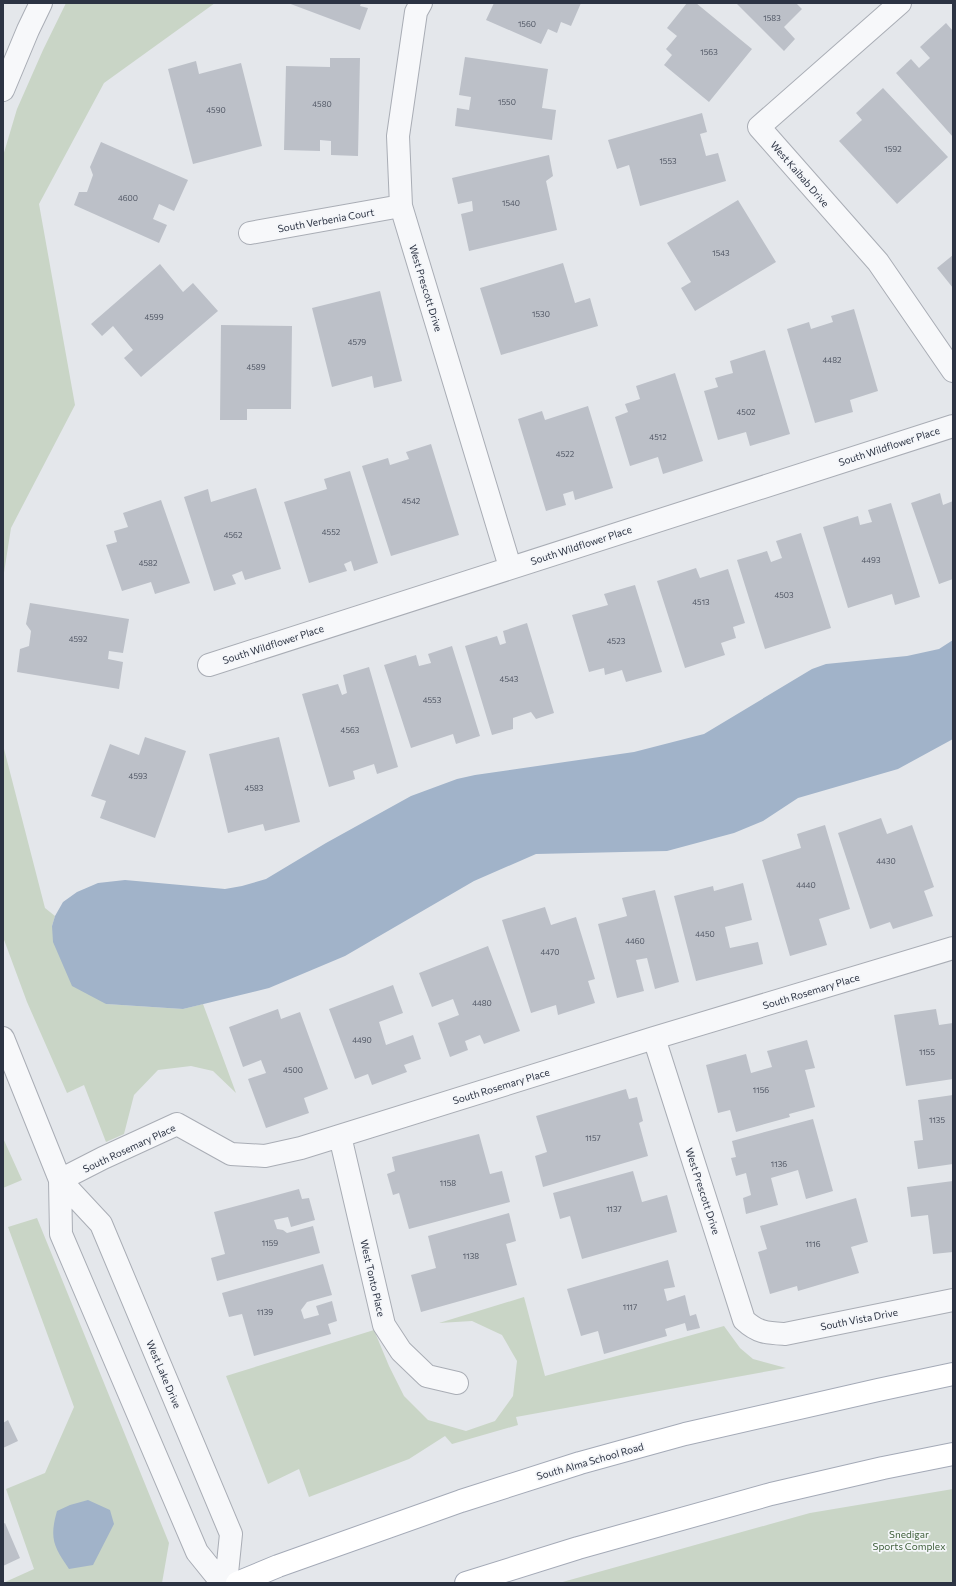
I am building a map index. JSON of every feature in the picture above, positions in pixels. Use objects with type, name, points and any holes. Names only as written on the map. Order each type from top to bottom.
[{"type":"main road","name":"South Alma School Road","points":[[237,1583],[285,1564],[460,1501],[580,1463],[685,1434],[856,1394],[953,1374]]},
{"type":"main road","points":[[466,1583],[592,1544],[771,1494],[883,1468],[953,1454]]},
{"type":"street","points":[[3,90],[41,3]]},
{"type":"street","name":"West Prescott Drive","points":[[421,3],[416,12],[398,136],[401,206],[510,567]]},
{"type":"street","name":"West Kaibab Drive","points":[[900,3],[759,127],[878,262],[953,371]]},
{"type":"street","name":"South Verbenia Court","points":[[250,233],[401,206]]},
{"type":"street","name":"South Wildflower Place","points":[[209,665],[510,567],[953,426]]},
{"type":"street","name":"South Rosemary Place","points":[[60,1180],[103,1158],[177,1124],[231,1154],[265,1156],[301,1148],[654,1038],[953,948]]},
{"type":"street","name":"West Lake Drive","points":[[3,1038],[60,1180],[61,1234],[197,1552],[222,1583]]},
{"type":"street","name":"West Prescott Drive","points":[[654,1038],[744,1320],[751,1327],[764,1333]]},
{"type":"street","name":"West Tonto Place","points":[[340,1136],[384,1326],[401,1351],[427,1376],[457,1383]]},
{"type":"street","name":"West Lake Drive","points":[[60,1180],[101,1224],[231,1534],[226,1583]]},
{"type":"street","name":"South Vista Drive","points":[[764,1333],[785,1334],[953,1300]]},
{"type":"green space","points":[[66,3],[215,3],[104,83],[39,204],[75,405],[11,528],[3,579],[3,156],[17,109]]},
{"type":"green space","points":[[3,745],[45,908],[55,916],[52,926],[106,1004],[183,1009],[203,1004],[236,1093],[213,1071],[191,1066],[158,1070],[134,1095],[124,1134],[106,1142],[84,1085],[67,1093],[27,1002],[3,937]]},
{"type":"green space","points":[[3,1138],[22,1180],[3,1188]]},
{"type":"green space","points":[[37,1218],[169,1543],[162,1583],[3,1583],[34,1569],[6,1489],[45,1473],[74,1407],[8,1227]]},
{"type":"green space","points":[[524,1297],[545,1376],[724,1326],[740,1348],[753,1359],[786,1368],[516,1417],[518,1425],[452,1444],[445,1436],[409,1459],[309,1497],[299,1469],[268,1484],[226,1376],[374,1330],[389,1366],[404,1396],[428,1420],[466,1431],[495,1421],[513,1396],[517,1361],[502,1335],[472,1321],[439,1323]]},
{"type":"green space","name":"Snedigar Sports Complex","points":[[953,1489],[953,1583],[559,1583],[810,1513]]},
{"type":"water","points":[[953,640],[953,739],[898,769],[798,798],[763,821],[734,833],[667,851],[536,854],[474,881],[345,956],[269,988],[183,1009],[106,1004],[72,986],[53,942],[52,926],[55,916],[63,902],[77,892],[98,883],[125,880],[225,889],[242,886],[266,879],[326,843],[411,796],[457,779],[475,775],[634,752],[704,734],[812,669],[826,664],[907,656],[939,649]]},
{"type":"water","points":[[88,1500],[110,1510],[114,1524],[93,1565],[69,1569],[54,1542],[53,1529],[57,1511],[70,1505]]},
{"type":"building","points":[[288,3],[361,3],[360,6],[368,8],[360,30]]},
{"type":"building","points":[[494,3],[581,3],[571,26],[561,22],[557,33],[548,29],[541,44],[486,20]]},
{"type":"building","points":[[687,3],[696,3],[752,49],[709,102],[664,65],[672,55],[666,49],[677,36],[667,28]]},
{"type":"building","points":[[736,3],[796,3],[802,9],[784,27],[795,39],[784,51]]},
{"type":"building","points":[[946,23],[953,31],[953,137],[896,73],[911,59],[919,68],[930,58],[920,47]]},
{"type":"building","points":[[465,57],[548,69],[542,108],[556,110],[552,140],[455,126],[457,108],[469,110],[471,97],[459,95]]},
{"type":"building","points":[[330,58],[360,58],[358,156],[331,155],[331,141],[320,140],[320,151],[284,150],[286,66],[330,67]]},
{"type":"building","points":[[196,61],[199,74],[241,63],[262,146],[193,164],[168,69]]},
{"type":"building","points":[[883,88],[948,157],[897,204],[839,141],[862,120],[856,113]]},
{"type":"building","points":[[702,113],[707,132],[700,134],[706,156],[718,153],[726,181],[640,206],[629,165],[617,169],[608,140]]},
{"type":"building","points":[[101,142],[188,180],[174,211],[159,204],[153,219],[167,225],[159,243],[74,205],[79,192],[87,192],[93,175],[90,167]]},
{"type":"building","points":[[549,155],[553,176],[546,181],[557,230],[469,251],[461,214],[473,211],[472,201],[458,204],[452,178]]},
{"type":"building","points":[[738,200],[776,262],[695,311],[681,288],[691,282],[667,243]]},
{"type":"building","points":[[953,255],[953,288],[937,268]]},
{"type":"building","points":[[563,263],[575,303],[590,298],[598,326],[501,355],[480,288]]},
{"type":"building","points":[[160,264],[183,292],[193,283],[218,311],[141,377],[124,358],[133,350],[113,326],[102,336],[91,324]]},
{"type":"building","points":[[380,291],[402,381],[374,388],[372,376],[332,387],[312,308]]},
{"type":"building","points":[[854,309],[878,391],[850,400],[853,412],[815,423],[787,329],[809,322],[811,329],[833,322],[831,316]]},
{"type":"building","points":[[221,325],[292,326],[291,409],[247,409],[247,420],[220,420]]},
{"type":"building","points":[[765,350],[790,434],[750,446],[746,432],[718,440],[704,391],[718,387],[715,378],[733,373],[730,361]]},
{"type":"building","points":[[675,373],[703,461],[663,474],[658,457],[630,466],[615,417],[628,412],[625,404],[640,399],[636,386]]},
{"type":"building","points":[[588,406],[613,488],[575,500],[573,491],[563,494],[566,505],[546,511],[518,419],[542,411],[545,420]]},
{"type":"building","points":[[431,444],[459,535],[391,556],[362,466],[388,458],[390,465],[409,459],[406,452]]},
{"type":"building","points":[[350,471],[378,563],[354,571],[351,561],[344,564],[347,571],[309,583],[284,502],[327,489],[324,479]]},
{"type":"building","points":[[256,488],[281,569],[245,580],[242,571],[232,575],[236,584],[214,591],[184,497],[208,489],[211,502]]},
{"type":"building","points":[[940,493],[943,505],[953,501],[953,579],[939,584],[911,503]]},
{"type":"building","points":[[161,500],[190,583],[155,594],[151,582],[122,591],[106,545],[117,542],[114,531],[128,527],[123,513]]},
{"type":"building","points":[[891,503],[920,597],[895,605],[892,594],[848,608],[823,527],[858,516],[860,525],[872,522],[868,510]]},
{"type":"building","points":[[801,533],[831,628],[765,649],[737,560],[767,551],[771,562],[782,558],[776,541]]},
{"type":"building","points":[[696,568],[700,578],[728,569],[745,623],[733,627],[736,638],[721,643],[725,655],[685,668],[657,581]]},
{"type":"building","points":[[635,585],[662,672],[626,682],[622,670],[605,675],[604,668],[589,672],[572,615],[608,605],[604,594]]},
{"type":"building","points":[[30,603],[129,619],[123,653],[109,651],[108,659],[123,662],[119,689],[17,672],[20,649],[29,646],[31,631],[26,624]]},
{"type":"building","points":[[527,623],[554,713],[536,719],[531,712],[513,718],[513,729],[492,735],[465,646],[497,636],[500,645],[506,643],[503,631]]},
{"type":"building","points":[[452,646],[480,736],[456,744],[453,734],[411,748],[384,665],[416,655],[419,666],[431,663],[428,654]]},
{"type":"building","points":[[369,667],[398,767],[377,774],[374,764],[353,771],[355,779],[329,787],[302,694],[338,684],[342,695],[347,693],[343,675]]},
{"type":"building","points":[[145,737],[186,751],[155,838],[100,818],[106,801],[91,796],[110,744],[139,755]]},
{"type":"building","points":[[279,737],[300,822],[265,831],[263,824],[228,833],[209,754]]},
{"type":"building","points":[[881,818],[887,834],[912,825],[934,887],[924,891],[933,916],[893,929],[890,922],[870,929],[838,833]]},
{"type":"building","points":[[825,825],[850,909],[819,919],[827,945],[790,956],[762,860],[801,848],[797,834]]},
{"type":"building","points":[[743,883],[752,920],[725,927],[730,948],[758,942],[763,964],[696,981],[674,896],[713,886],[714,891]]},
{"type":"building","points":[[655,890],[679,982],[655,989],[647,958],[636,960],[644,991],[617,998],[598,924],[627,916],[622,898]]},
{"type":"building","points":[[545,907],[551,925],[576,917],[595,979],[588,981],[595,1003],[558,1015],[556,1005],[531,1013],[502,920]]},
{"type":"building","points":[[488,946],[520,1031],[484,1044],[480,1035],[465,1041],[468,1050],[450,1057],[438,1023],[459,1015],[453,999],[432,1007],[419,973]]},
{"type":"building","points":[[393,985],[403,1013],[379,1022],[386,1045],[413,1035],[421,1059],[404,1065],[407,1072],[372,1085],[368,1074],[355,1079],[329,1009]]},
{"type":"building","points":[[278,1009],[281,1019],[300,1012],[328,1089],[304,1098],[309,1113],[266,1128],[248,1079],[266,1073],[261,1060],[243,1067],[229,1027]]},
{"type":"building","points":[[936,1009],[939,1025],[953,1023],[953,1079],[906,1086],[894,1015]]},
{"type":"building","points":[[807,1040],[815,1068],[805,1070],[815,1107],[789,1114],[790,1117],[736,1132],[730,1110],[718,1113],[706,1065],[746,1054],[751,1073],[772,1067],[767,1051]]},
{"type":"building","points":[[626,1089],[629,1099],[637,1097],[643,1121],[639,1123],[648,1156],[543,1187],[535,1156],[547,1152],[536,1116]]},
{"type":"building","points":[[953,1095],[953,1164],[918,1169],[914,1141],[923,1140],[918,1100]]},
{"type":"building","points":[[813,1119],[833,1191],[806,1199],[798,1170],[771,1178],[778,1205],[746,1214],[743,1198],[751,1195],[746,1173],[736,1176],[731,1158],[736,1157],[732,1141]]},
{"type":"building","points":[[479,1134],[490,1174],[502,1171],[510,1202],[409,1229],[399,1193],[393,1195],[387,1174],[395,1171],[392,1157]]},
{"type":"building","points":[[633,1171],[642,1202],[667,1195],[677,1232],[582,1259],[570,1216],[560,1219],[553,1193]]},
{"type":"building","points":[[953,1181],[953,1252],[933,1254],[928,1215],[911,1217],[907,1187]]},
{"type":"building","points":[[299,1189],[302,1199],[309,1198],[315,1220],[291,1227],[288,1217],[274,1220],[277,1229],[283,1230],[287,1233],[313,1226],[320,1253],[217,1281],[211,1258],[225,1254],[214,1212]]},
{"type":"building","points":[[856,1198],[868,1242],[851,1247],[859,1273],[798,1291],[797,1286],[770,1294],[758,1252],[767,1249],[760,1226]]},
{"type":"building","points":[[509,1213],[516,1241],[506,1244],[517,1285],[421,1312],[411,1275],[436,1268],[428,1236]]},
{"type":"building","points":[[668,1260],[675,1287],[664,1289],[667,1301],[685,1295],[690,1316],[696,1314],[700,1328],[687,1331],[685,1323],[665,1329],[667,1336],[604,1354],[598,1331],[581,1336],[567,1289]]},
{"type":"building","points":[[323,1264],[332,1295],[307,1302],[301,1310],[304,1319],[319,1315],[316,1306],[332,1301],[337,1321],[328,1324],[331,1334],[254,1356],[242,1314],[229,1317],[222,1293]]},
{"type":"building","points":[[8,1420],[18,1441],[3,1448],[3,1423]]},
{"type":"building","points":[[5,1523],[20,1558],[3,1566],[3,1524]]}]
